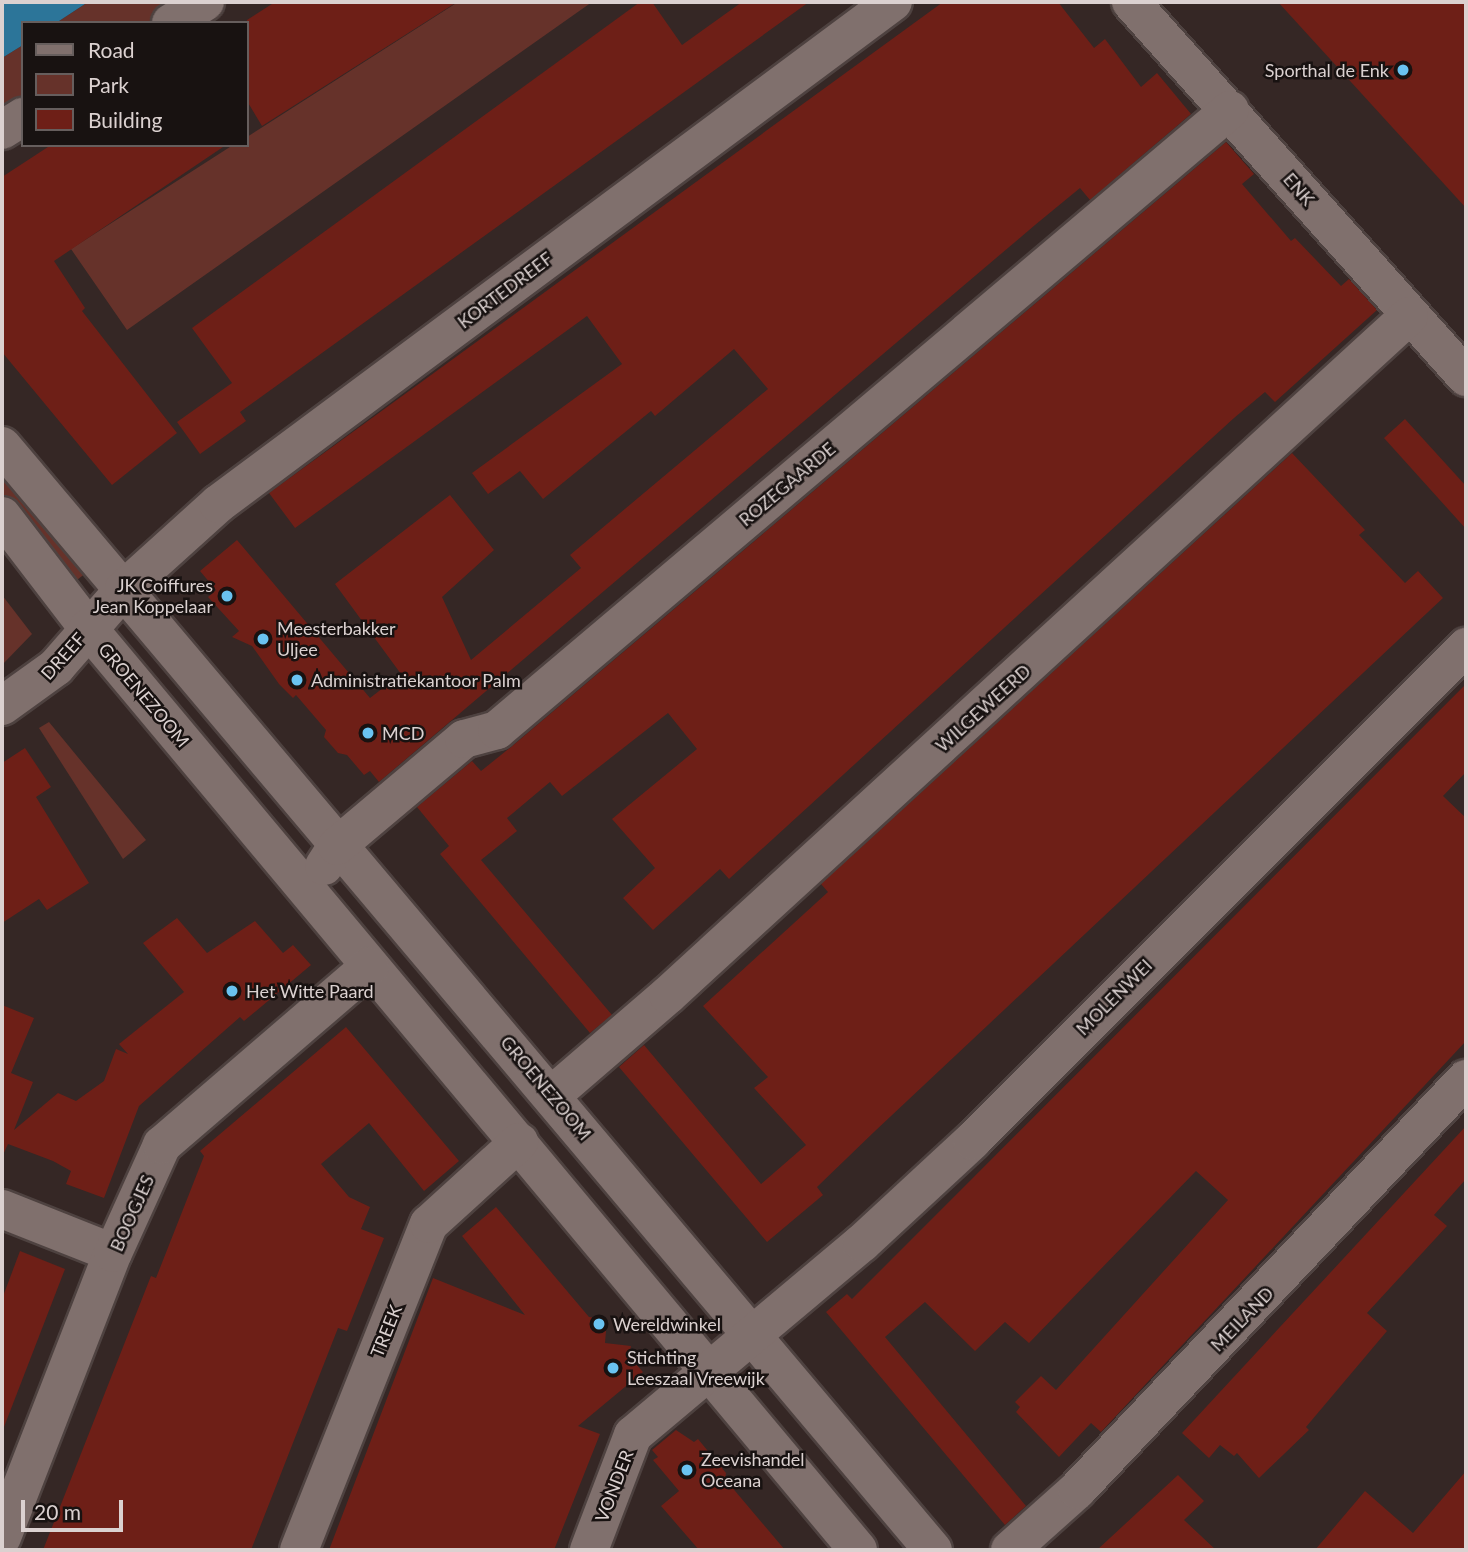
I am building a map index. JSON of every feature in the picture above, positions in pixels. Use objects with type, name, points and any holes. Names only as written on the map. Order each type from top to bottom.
[{"type":"street","points":[[174,21],[205,2]]},
{"type":"street","name":"KORTEDREEF","points":[[124,589],[218,504],[893,2]]},
{"type":"street","name":"ENK","points":[[1131,2],[1466,377]]},
{"type":"street","name":"ROZEGAARDE","points":[[337,846],[464,739],[497,730],[1230,110]]},
{"type":"street","points":[[2,130],[21,118]]},
{"type":"street","name":"WILGEWEERD","points":[[552,1095],[668,995],[1409,316]]},
{"type":"street","name":"GROENEZOOM","points":[[2,446],[933,1550]]},
{"type":"street","name":"GROENEZOOM","points":[[2,516],[88,628],[858,1550]]},
{"type":"street","name":"GROENEZOOM","points":[[88,628],[124,589]]},
{"type":"street","name":"DREEF","points":[[2,706],[56,667],[88,628]]},
{"type":"street","name":"MOLENWEI","points":[[750,1334],[862,1243],[972,1140],[1466,647]]},
{"type":"street","points":[[307,892],[337,846]]},
{"type":"street","name":"BOOGJES","points":[[2,1536],[113,1253],[162,1145],[370,966]]},
{"type":"street","name":"MEILAND","points":[[1010,1550],[1077,1490],[1466,1079]]},
{"type":"street","name":"TREEK","points":[[299,1550],[429,1224],[519,1142]]},
{"type":"street","points":[[2,1209],[113,1253]]},
{"type":"street","points":[[707,1370],[750,1334]]},
{"type":"street","name":"VONDER","points":[[589,1550],[633,1435],[707,1370]]},
{"type":"green space","points":[[88,2],[182,2],[153,21],[59,21]]},
{"type":"green space","points":[[458,2],[592,2],[127,330],[71,249],[230,147],[248,147],[248,136]]},
{"type":"green space","points":[[21,46],[21,108],[2,120],[2,58]]},
{"type":"green space","points":[[2,463],[91,569],[68,587],[2,500]]},
{"type":"green space","points":[[2,595],[32,634],[2,665]]},
{"type":"green space","points":[[49,722],[146,840],[123,859],[39,728]]},
{"type":"water","points":[[2,2],[88,2],[59,21],[21,21],[21,46],[2,58]]},
{"type":"building","points":[[275,2],[457,2],[262,126],[248,103],[247,20]]},
{"type":"building","points":[[640,2],[652,2],[682,45],[742,2],[809,2],[240,412],[246,421],[200,454],[177,422],[232,383],[192,328]]},
{"type":"building","points":[[943,2],[1058,2],[1094,48],[1105,39],[1141,87],[1157,73],[1191,114],[1090,200],[1080,188],[1035,225],[379,782],[370,771],[364,775],[347,755],[338,753],[324,737],[326,730],[296,695],[293,698],[279,684],[252,646],[232,637],[239,631],[208,597],[216,590],[200,571],[237,540],[370,698],[401,674],[335,584],[450,495],[494,550],[442,597],[471,660],[581,568],[570,555],[768,389],[734,349],[655,416],[651,411],[543,499],[520,471],[488,494],[472,473],[622,364],[587,316],[295,528],[269,493]]},
{"type":"building","name":"Sporthal de Enk","points":[[1278,2],[1466,2],[1466,208],[1403,139]]},
{"type":"building","points":[[1226,142],[1254,174],[1242,184],[1291,241],[1295,238],[1341,286],[1349,279],[1377,310],[1275,402],[1265,392],[1234,418],[729,879],[720,869],[653,930],[623,898],[655,868],[612,819],[697,749],[668,713],[562,796],[550,782],[507,818],[517,831],[481,860],[612,1015],[590,1033],[440,854],[449,846],[417,807],[472,761],[481,771],[511,747]]},
{"type":"building","points":[[48,147],[223,147],[54,261],[85,308],[82,311],[177,433],[112,485],[2,352],[2,177]]},
{"type":"building","points":[[1405,419],[1466,486],[1466,529],[1384,438]]},
{"type":"building","points":[[1292,453],[1365,530],[1359,535],[1405,583],[1418,571],[1443,598],[874,1132],[817,1187],[823,1195],[767,1242],[619,1067],[644,1045],[761,1184],[806,1145],[754,1088],[768,1077],[703,1006],[828,892],[821,884]]},
{"type":"building","points":[[1466,684],[1466,772],[1443,796],[1466,818],[1466,1041],[1101,1432],[1091,1423],[1059,1457],[1016,1412],[1020,1407],[1015,1402],[1041,1376],[1056,1390],[1228,1200],[1196,1171],[1029,1343],[1005,1322],[975,1351],[925,1302],[885,1337],[1026,1506],[1005,1525],[826,1312],[847,1294],[852,1299]]},
{"type":"building","points":[[25,748],[51,787],[36,797],[89,883],[47,910],[39,899],[2,923],[2,763]]},
{"type":"building","points":[[177,918],[207,953],[255,921],[283,953],[293,945],[311,965],[244,1021],[240,1017],[139,1106],[104,1198],[66,1184],[71,1171],[53,1161],[8,1144],[2,1157],[2,1005],[34,1018],[11,1073],[33,1082],[14,1130],[58,1093],[76,1101],[104,1081],[116,1049],[128,1054],[119,1044],[184,992],[143,943]]},
{"type":"building","points":[[346,1027],[459,1161],[424,1191],[369,1123],[321,1164],[349,1197],[370,1207],[361,1229],[384,1238],[347,1331],[338,1328],[251,1550],[43,1550],[151,1276],[156,1278],[182,1212],[204,1156],[200,1151]]},
{"type":"building","points":[[1466,1126],[1466,1179],[1434,1215],[1447,1226],[1367,1313],[1387,1331],[1306,1427],[1309,1430],[1259,1478],[1237,1453],[1234,1456],[1220,1445],[1209,1458],[1182,1433]]},
{"type":"building","points":[[496,1207],[589,1317],[607,1319],[605,1343],[631,1346],[629,1356],[643,1372],[578,1426],[600,1434],[554,1550],[329,1550],[433,1278],[525,1315],[462,1236]]},
{"type":"building","points":[[20,1251],[65,1269],[4,1427],[2,1299]]},
{"type":"building","points":[[676,1430],[694,1442],[698,1439],[726,1473],[725,1479],[785,1550],[699,1550],[661,1506],[679,1491],[653,1460],[658,1457],[652,1450]]},
{"type":"building","points":[[1466,1471],[1466,1550],[1315,1550],[1365,1491],[1413,1533]]},
{"type":"building","points":[[1178,1475],[1204,1501],[1184,1520],[1216,1550],[1097,1550]]},
{"type":"place","name":"Sporthal de Enk","points":[[1403,70]]},
{"type":"place","name":"JK Coiffures Jean Koppelaar","points":[[227,596]]},
{"type":"place","name":"Meesterbakker Uljee","points":[[263,639]]},
{"type":"place","name":"Administratiekantoor Palm","points":[[297,680]]},
{"type":"place","name":"MCD","points":[[368,733]]},
{"type":"place","name":"Het Witte Paard","points":[[232,991]]},
{"type":"place","name":"Wereldwinkel","points":[[599,1324]]},
{"type":"place","name":"Stichting Leeszaal Vreewijk","points":[[613,1368]]},
{"type":"place","name":"Zeevishandel Oceana","points":[[687,1470]]}]
